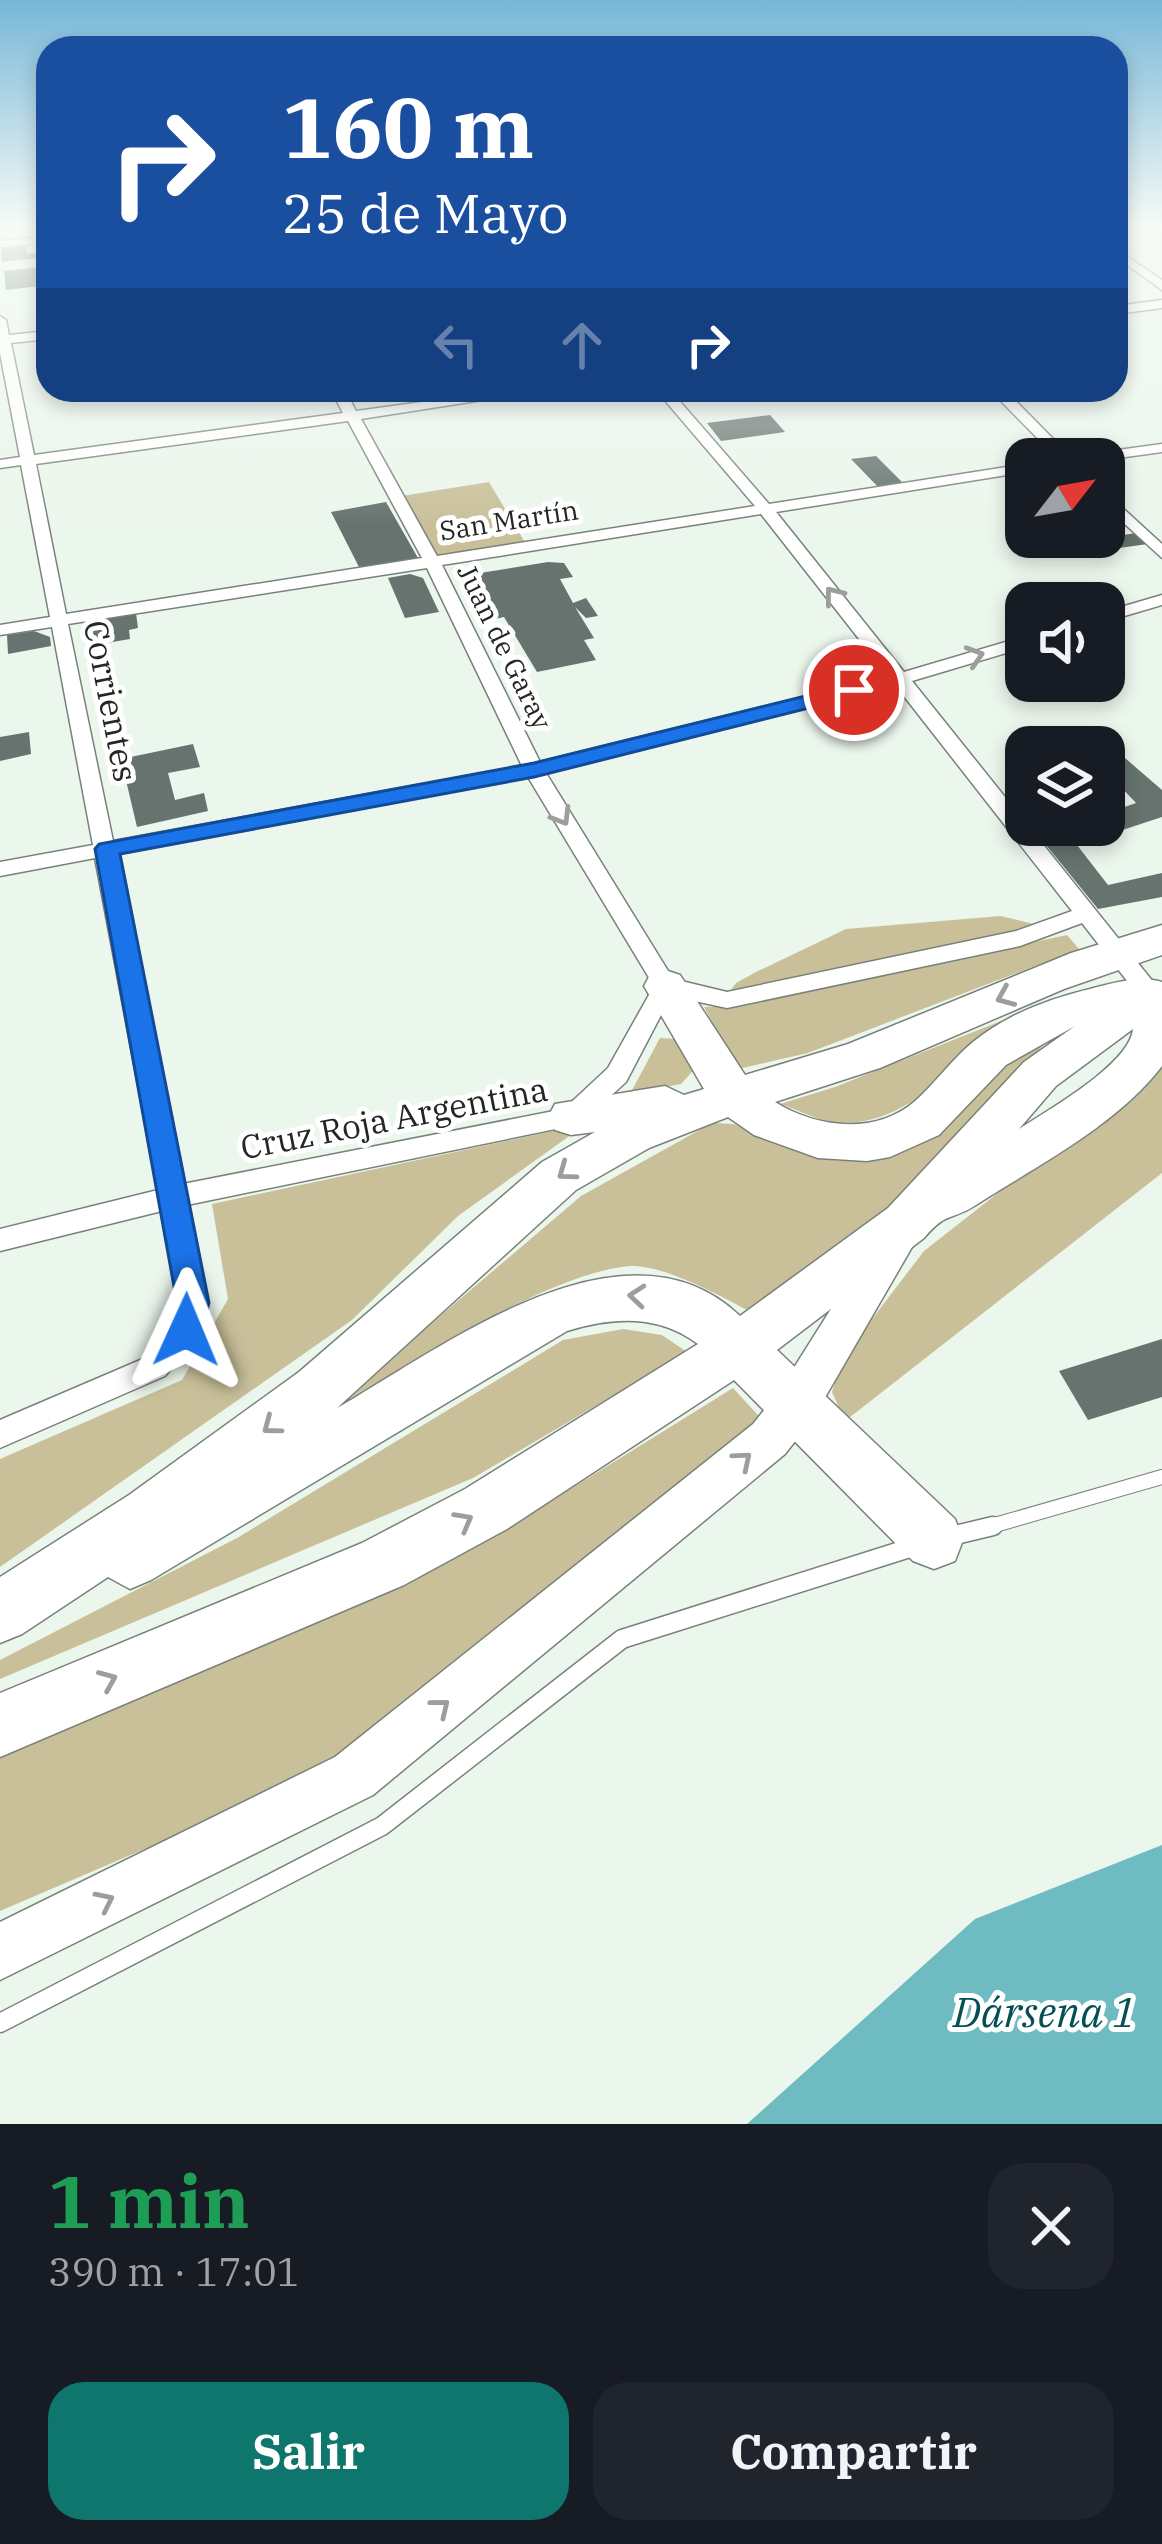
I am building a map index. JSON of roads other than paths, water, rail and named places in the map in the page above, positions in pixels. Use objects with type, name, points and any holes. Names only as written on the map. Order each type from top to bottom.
[{"type":"highway","points":[[0,1612],[150,1515],[318,1390],[559,1176],[620,1140],[733,1094],[866,1055],[1099,933],[1162,940]]},
{"type":"highway","points":[[665,986],[733,1094],[762,1117],[795,1133],[855,1141],[892,1138],[926,1119],[991,1053],[1028,1030],[1076,1007],[1156,992]]},
{"type":"highway","points":[[0,1725],[383,1564],[486,1509],[738,1348],[906,1223],[1040,1074],[1156,992]]},
{"type":"highway","points":[[571,1118],[733,1094]]},
{"type":"highway","points":[[0,1626],[225,1508],[566,1308],[612,1294],[646,1294],[686,1307],[738,1348],[934,1540]]},
{"type":"main road","points":[[0,1952],[354,1776],[769,1438],[796,1405],[906,1223]]},
{"type":"street","points":[[1,340],[36,336]]},
{"type":"street","name":"Corrientes","points":[[0,1434],[155,1367],[186,1330],[193,1303],[107,849],[1,340]]},
{"type":"street","name":"Juan de Garay","points":[[345,402],[431,560],[534,770],[665,986]]},
{"type":"street","points":[[0,464],[450,402]]},
{"type":"street","points":[[673,402],[766,510],[1099,933],[1156,992]]},
{"type":"street","points":[[1009,402],[1045,438]]},
{"type":"street","points":[[1125,453],[1162,448]]},
{"type":"street","name":"San Martín","points":[[0,630],[1005,471]]},
{"type":"street","points":[[1125,517],[1162,553]]},
{"type":"street","points":[[1125,610],[1162,599]]},
{"type":"street","points":[[0,868],[534,770],[900,679],[1005,647]]},
{"type":"street","points":[[665,986],[728,1000],[1020,938],[1099,933]]},
{"type":"street","name":"Cruz Roja Argentina","points":[[0,1240],[175,1196],[571,1118],[617,1075],[665,986]]},
{"type":"lane","points":[[0,2024],[382,1826],[622,1639],[934,1540],[1057,1510],[1162,1477]]},
{"type":"water","name":"Dársena 1","points":[[1162,1845],[1162,2124],[747,2124],[975,1919]]}]
